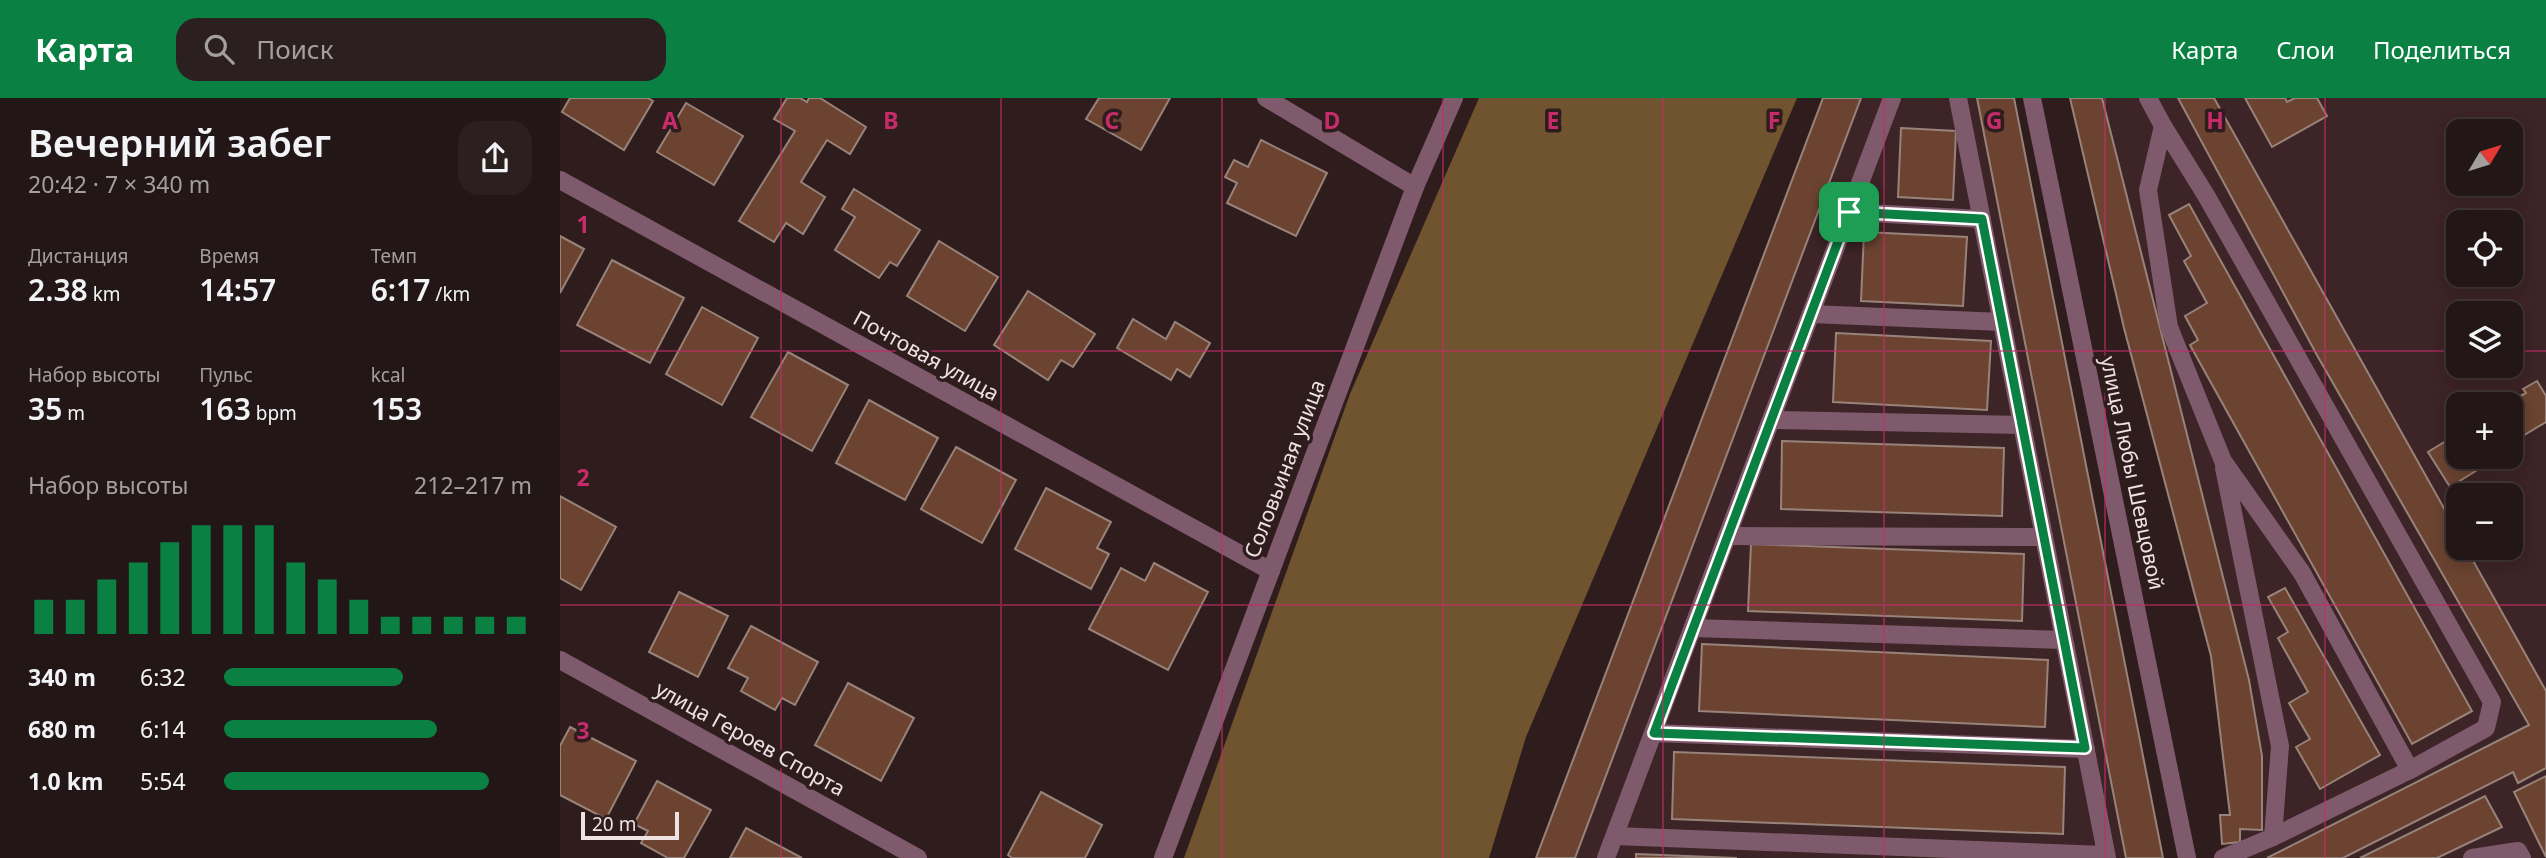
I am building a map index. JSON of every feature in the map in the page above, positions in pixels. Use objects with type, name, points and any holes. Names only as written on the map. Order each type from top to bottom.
[{"type":"street","points":[[1266,98],[1415,187]]},
{"type":"street","name":"Соловьиная улица","points":[[1163,858],[1415,187],[1454,98]]},
{"type":"street","points":[[1606,858],[1892,98]]},
{"type":"street","points":[[1615,836],[2107,857],[1958,98]]},
{"type":"street","name":"улица Любы Шевцовой","points":[[2032,98],[2187,858]]},
{"type":"street","points":[[2148,98],[2207,197],[2492,702],[2486,728],[2273,837],[2222,858]]},
{"type":"street","points":[[2163,126],[2148,190],[2169,327],[2223,461],[2280,746],[2273,837]]},
{"type":"street","name":"Почтовая улица","points":[[560,180],[1271,571]]},
{"type":"street","points":[[1849,212],[1982,219]]},
{"type":"street","points":[[1811,314],[2002,323]]},
{"type":"street","points":[[1772,420],[2022,425]]},
{"type":"street","points":[[2223,461],[2302,573],[2410,769]]},
{"type":"street","points":[[1727,536],[2044,537]]},
{"type":"street","points":[[1693,628],[2064,640]]},
{"type":"street","name":"улица Героев Спорта","points":[[560,660],[918,858]]},
{"type":"street","points":[[1654,733],[2085,748]]},
{"type":"street","points":[[2474,858],[2518,851],[2522,858]]},
{"type":"shaded area","points":[[1479,98],[1797,98],[1526,737],[1489,858],[1184,858],[1350,394]]},
{"type":"shaded area","points":[[1823,98],[2014,98],[2163,858],[1537,858]]},
{"type":"shaded area","points":[[2070,98],[2546,98],[2546,858],[2227,858],[2222,844],[2220,815],[2230,814],[2211,656],[2124,328]]},
{"type":"building","points":[[570,98],[648,98],[653,101],[624,150],[562,112]]},
{"type":"building","points":[[787,98],[800,98],[807,102],[809,98],[820,98],[866,127],[850,154],[827,140],[801,182],[825,197],[803,234],[786,223],[774,242],[739,221],[795,131],[774,119]]},
{"type":"building","points":[[1099,98],[1170,98],[1141,150],[1086,119]]},
{"type":"building","points":[[1823,98],[1861,98],[1575,858],[1536,858]]},
{"type":"building","points":[[1977,98],[2014,98],[2163,858],[2126,858]]},
{"type":"building","points":[[2070,98],[2102,98],[2249,680],[2262,756],[2262,830],[2240,829],[2240,842],[2222,844],[2220,815],[2230,815],[2211,656],[2124,328]]},
{"type":"building","points":[[2178,98],[2214,98],[2446,512],[2446,560],[2473,560],[2546,691],[2546,768],[2518,783],[2513,772],[2343,858],[2267,858],[2529,725],[2318,357]]},
{"type":"building","points":[[2245,98],[2285,98],[2287,102],[2295,98],[2317,98],[2327,116],[2272,147]]},
{"type":"building","points":[[686,103],[743,136],[714,185],[657,152]]},
{"type":"building","points":[[1901,128],[1956,131],[1953,200],[1898,197]]},
{"type":"building","points":[[1261,140],[1327,173],[1296,236],[1227,203],[1237,183],[1225,177],[1234,160],[1248,167]]},
{"type":"building","points":[[854,189],[920,230],[897,266],[890,262],[879,278],[835,250],[855,217],[842,209]]},
{"type":"building","points":[[2189,204],[2472,711],[2412,744],[2190,345],[2198,340],[2185,316],[2207,303],[2184,261],[2191,256],[2169,215]]},
{"type":"building","points":[[1864,232],[1967,237],[1963,306],[1861,301]]},
{"type":"building","points":[[560,236],[584,249],[560,293]]},
{"type":"building","points":[[939,241],[998,277],[965,331],[907,296]]},
{"type":"building","points":[[612,260],[684,298],[650,363],[577,325]]},
{"type":"building","points":[[1028,291],[1095,334],[1073,367],[1061,360],[1048,380],[994,345]]},
{"type":"building","points":[[702,307],[758,338],[722,405],[666,374]]},
{"type":"building","points":[[1133,319],[1166,339],[1175,322],[1210,343],[1190,377],[1177,369],[1171,380],[1117,348]]},
{"type":"building","points":[[1836,333],[1991,341],[1987,410],[1833,402]]},
{"type":"building","points":[[788,352],[848,385],[812,451],[751,417]]},
{"type":"building","points":[[2537,381],[2546,396],[2546,422],[2523,436],[2523,395],[2526,393],[2523,389]]},
{"type":"building","points":[[869,400],[938,438],[905,500],[836,463]]},
{"type":"building","points":[[1782,441],[2004,448],[2002,516],[1781,509]]},
{"type":"building","points":[[2446,441],[2446,469],[2479,469],[2456,483],[2447,483],[2428,452]]},
{"type":"building","points":[[956,447],[1016,480],[982,543],[921,509]]},
{"type":"building","points":[[1046,488],[1111,522],[1097,548],[1109,554],[1091,589],[1015,549]]},
{"type":"building","points":[[560,496],[616,527],[581,590],[560,578]]},
{"type":"building","points":[[1751,544],[2024,554],[2022,621],[1748,611]]},
{"type":"building","points":[[1154,563],[1208,592],[1168,670],[1089,629],[1121,568],[1145,581]]},
{"type":"building","points":[[2285,588],[2380,755],[2320,789],[2296,747],[2310,739],[2289,703],[2308,692],[2278,638],[2288,632],[2268,597]]},
{"type":"building","points":[[679,592],[728,616],[698,677],[649,652]]},
{"type":"building","points":[[751,626],[818,662],[795,705],[782,698],[775,710],[741,691],[748,678],[728,668]]},
{"type":"building","points":[[1702,644],[2048,660],[2045,727],[1699,711]]},
{"type":"building","points":[[848,683],[914,718],[881,781],[815,745]]},
{"type":"building","points":[[570,727],[636,761],[606,819],[560,795],[560,746]]},
{"type":"building","points":[[1674,752],[2065,767],[2063,834],[1672,819]]},
{"type":"building","points":[[2546,776],[2546,857],[2514,792]]},
{"type":"building","points":[[657,781],[711,810],[684,858],[668,858],[641,843],[648,831],[634,824]]},
{"type":"building","points":[[1041,792],[1102,825],[1085,858],[1012,858],[1008,855]]},
{"type":"building","points":[[2485,796],[2502,827],[2437,858],[2360,858]]},
{"type":"building","points":[[746,828],[802,858],[730,858]]},
{"type":"building","points":[[1636,854],[1737,858],[1636,858]]},
{"type":"route","points":[[1849,212],[1982,219],[2085,748],[1654,733],[1849,212]]}]
